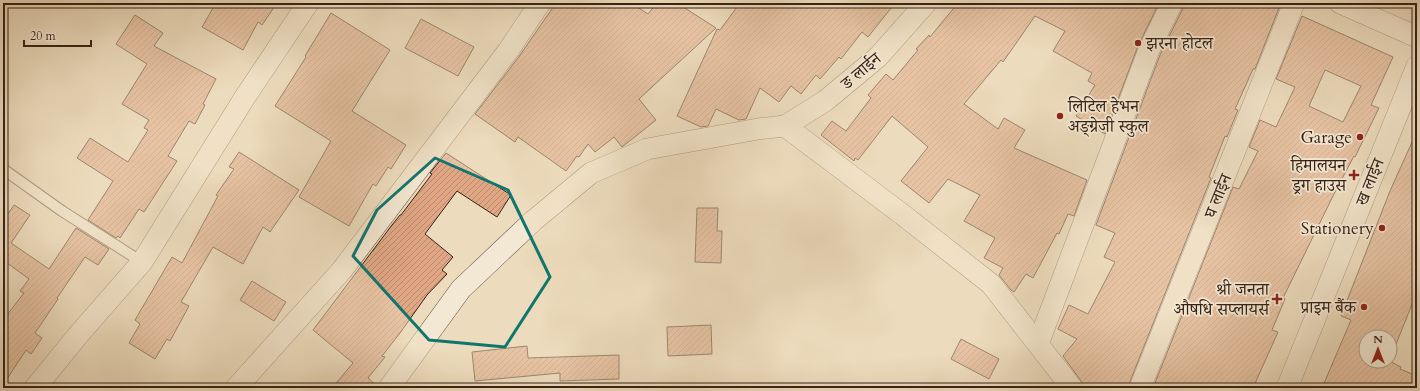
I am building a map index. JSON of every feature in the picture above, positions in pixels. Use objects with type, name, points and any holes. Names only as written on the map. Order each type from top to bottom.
[{"type":"street","points":[[35,388],[79,334],[142,262],[245,97],[308,3]]},
{"type":"street","points":[[236,388],[342,270],[508,51],[540,3]]},
{"type":"street","name":"ङ लाईन","points":[[785,126],[825,101],[878,57],[926,3]]},
{"type":"street","points":[[1038,344],[1150,50],[1172,3]]},
{"type":"street","name":"घ लाईन","points":[[1140,388],[1294,3]]},
{"type":"street","points":[[1340,3],[1417,37]]},
{"type":"street","name":"ख लाईन","points":[[1287,388],[1417,66]]},
{"type":"street","points":[[389,388],[462,289],[532,221],[591,173],[647,150],[758,129],[785,126],[992,284],[1072,388]]},
{"type":"lane","points":[[3,169],[62,211],[142,262]]},
{"type":"highlighted area","points":[[435,158],[508,190],[550,277],[505,347],[429,340],[353,256],[377,210]]},
{"type":"building","points":[[216,3],[277,3],[262,25],[258,22],[243,50],[202,27]]},
{"type":"building","points":[[556,3],[631,3],[648,14],[657,3],[677,3],[716,28],[639,99],[656,120],[622,147],[614,137],[595,152],[588,144],[579,157],[577,156],[566,171],[518,137],[515,142],[475,114],[518,58]]},
{"type":"building","points":[[740,3],[895,3],[868,37],[862,32],[841,59],[839,57],[820,79],[816,75],[801,94],[791,86],[779,102],[760,88],[746,119],[739,120],[716,109],[708,126],[701,127],[677,116],[717,29],[720,30]]},
{"type":"building","points":[[958,3],[1159,3],[1138,46],[1105,134],[1076,116],[1095,85],[1088,81],[1092,73],[1053,51],[1065,31],[1035,16],[1003,62],[1001,60],[964,104],[998,129],[1004,118],[1025,130],[1014,148],[1087,180],[1074,216],[1068,214],[1059,234],[1057,233],[1033,278],[1026,274],[1014,292],[999,275],[1003,268],[984,258],[995,238],[964,221],[980,195],[948,179],[929,203],[901,181],[928,147],[892,116],[858,160],[855,158],[854,161],[821,135],[832,121],[846,131],[871,98],[868,95],[886,74],[893,80],[918,50],[916,49],[929,35],[930,37]]},
{"type":"building","points":[[1184,3],[1267,3],[1279,8],[1255,69],[1253,69],[1235,109],[1238,110],[1227,137],[1225,136],[1209,177],[1211,178],[1128,388],[1085,388],[1063,356],[1077,339],[1058,329],[1069,305],[1088,314],[1115,262],[1104,257],[1115,233],[1096,225],[1160,55]]},
{"type":"building","points":[[331,13],[390,50],[352,111],[406,145],[391,169],[388,167],[376,186],[373,184],[349,226],[299,197],[331,141],[275,106],[306,57],[305,56]]},
{"type":"building","points":[[135,15],[163,33],[154,46],[216,79],[203,104],[205,105],[195,124],[189,121],[168,156],[177,161],[144,212],[139,209],[120,238],[118,236],[116,238],[88,220],[113,181],[77,158],[90,138],[128,162],[148,130],[144,128],[149,120],[122,104],[147,64],[116,44]]},
{"type":"building","points":[[1302,16],[1393,57],[1371,105],[1379,108],[1355,157],[1354,156],[1334,194],[1283,298],[1285,299],[1272,330],[1278,332],[1253,388],[1153,388],[1233,187],[1239,189],[1258,151],[1249,147],[1260,120],[1276,127],[1295,87],[1276,79]],"holes":[[[1325,70],[1361,86],[1343,122],[1309,106]]]},
{"type":"building","points":[[421,19],[474,47],[458,76],[405,48]]},
{"type":"building","points":[[1417,131],[1417,292],[1398,339],[1398,329],[1358,329],[1358,369],[1398,369],[1398,366],[1401,367],[1400,369],[1417,376],[1417,388],[1322,388],[1351,320],[1341,316],[1390,191]]},
{"type":"building","points":[[239,152],[299,190],[270,232],[263,227],[243,264],[213,247],[181,302],[189,306],[170,341],[167,339],[155,359],[129,343],[140,324],[135,320],[172,257],[182,263],[218,196],[216,195],[234,169],[229,167]]},
{"type":"building","points":[[446,153],[511,195],[497,217],[457,191],[425,234],[453,257],[442,270],[447,274],[427,295],[382,356],[385,357],[368,378],[377,386],[377,388],[332,388],[353,363],[313,330],[432,174],[430,173]]},
{"type":"building","points":[[14,205],[30,215],[11,243],[49,269],[76,228],[109,249],[98,265],[85,257],[35,333],[42,338],[31,354],[26,350],[3,385],[3,320],[24,293],[20,291],[29,279],[3,260],[3,221]]},
{"type":"building","points":[[697,208],[718,208],[717,231],[722,231],[721,263],[695,262]]},
{"type":"building","points":[[252,281],[286,302],[274,321],[240,300]]},
{"type":"building","points":[[711,325],[712,354],[668,356],[667,327]]},
{"type":"building","points":[[961,339],[999,359],[989,379],[951,359]]},
{"type":"building","points":[[527,346],[528,358],[619,355],[619,379],[560,381],[560,373],[475,381],[472,352]]},
{"type":"place","name":"झरना होटल","points":[[1138,43]]},
{"type":"place","name":"लिटिल हेभन अङ्‍ग्रेजी स्कुल","points":[[1060,116]]},
{"type":"place","name":"Garage","points":[[1360,137]]},
{"type":"place","name":"हिमालयन ड्रग हाउस","points":[[1354,175]]},
{"type":"place","name":"Stationery","points":[[1382,228]]},
{"type":"place","name":"श्री जनता औषधि सप्लायर्स","points":[[1277,299]]},
{"type":"place","name":"प्राइम बैंक","points":[[1364,307]]}]
